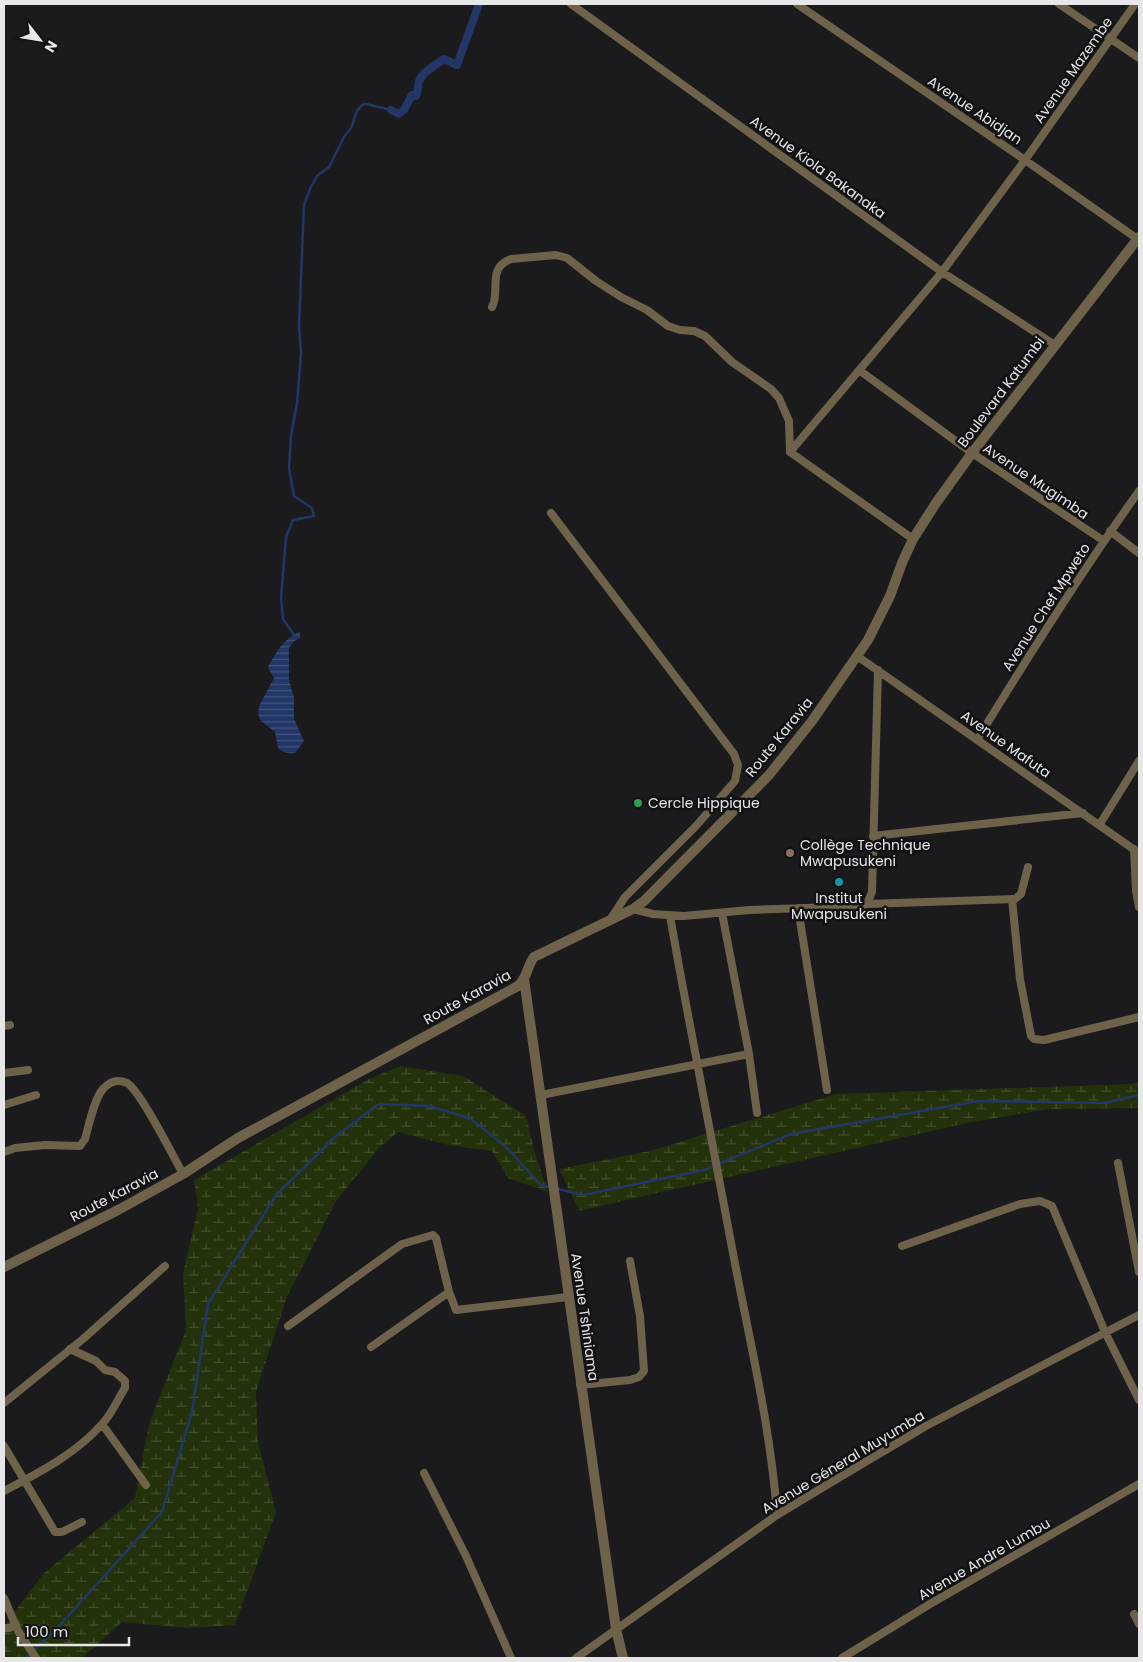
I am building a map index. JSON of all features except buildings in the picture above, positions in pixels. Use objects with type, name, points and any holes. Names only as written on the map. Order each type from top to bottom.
[{"type":"street","name":"Avenue Kiola Bakanaka","points":[[571,4],[942,272],[1054,345]]},
{"type":"street","name":"Avenue Abidjan","points":[[797,4],[1139,239]]},
{"type":"street","points":[[1059,4],[1139,58]]},
{"type":"street","name":"Avenue Mazembe","points":[[790,452],[942,272],[1025,160],[1136,4]]},
{"type":"street","name":"Boulevard Katumbi","points":[[898,572],[914,539],[936,503],[972,453],[1054,345],[1139,239]]},
{"type":"street","points":[[492,307],[495,299],[496,275],[499,268],[506,261],[556,256],[567,258],[596,281],[643,308],[668,326],[694,331],[705,336],[732,362],[770,389],[783,404],[790,426],[790,452],[914,539]]},
{"type":"street","name":"Avenue Mugimba","points":[[859,370],[972,453],[1104,541]]},
{"type":"street","name":"Avenue Chef Mpweto","points":[[977,740],[1040,637],[1110,531],[1139,491]]},
{"type":"street","points":[[551,513],[734,754],[738,765],[737,776],[729,789],[696,826],[625,897],[610,920]]},
{"type":"street","points":[[1110,531],[1139,553]]},
{"type":"street","name":"Route Karavia","points":[[4,1268],[120,1209],[183,1174],[250,1131],[510,990],[522,983],[528,966],[534,957],[633,909],[652,893],[768,775],[812,721],[858,656],[877,624],[890,596],[898,572]]},
{"type":"street","name":"Avenue Mafuta","points":[[858,656],[1136,851]]},
{"type":"street","points":[[867,904],[872,892],[878,670]]},
{"type":"street","points":[[1100,824],[1139,761]]},
{"type":"street","points":[[873,836],[1083,812]]},
{"type":"street","points":[[1136,851],[1136,891],[1139,907]]},
{"type":"street","points":[[633,909],[670,916],[862,906],[867,904],[1012,899],[1018,898],[1021,894],[1028,867]]},
{"type":"street","points":[[1012,899],[1020,979],[1031,1036],[1034,1039],[1044,1040],[1139,1017]]},
{"type":"street","points":[[798,908],[827,1090]]},
{"type":"street","points":[[722,913],[749,1054],[757,1114]]},
{"type":"street","points":[[670,916],[696,1065],[766,1426],[777,1515]]},
{"type":"street","name":"Avenue Tshiniama","points":[[524,979],[580,1385],[616,1629],[623,1658]]},
{"type":"street","points":[[510,990],[526,996]]},
{"type":"street","points":[[541,1095],[749,1054]]},
{"type":"street","points":[[4,1073],[28,1070]]},
{"type":"street","points":[[4,1152],[15,1148],[45,1144],[80,1146],[85,1139],[103,1089],[113,1081],[119,1081],[128,1084],[139,1096],[183,1174]]},
{"type":"street","points":[[4,1104],[36,1095]]},
{"type":"street","points":[[1118,1163],[1139,1272]]},
{"type":"street","points":[[902,1246],[1020,1204],[1044,1202],[1052,1206],[1105,1332],[1139,1400]]},
{"type":"street","points":[[288,1326],[402,1244],[431,1235],[434,1235],[436,1238],[453,1307],[457,1310],[568,1297]]},
{"type":"street","points":[[580,1385],[630,1380],[639,1377],[644,1371],[640,1316],[630,1261]]},
{"type":"street","points":[[4,1403],[125,1303],[165,1266]]},
{"type":"street","points":[[371,1347],[449,1292]]},
{"type":"street","name":"Avenue Géneral Muyumba","points":[[576,1658],[777,1515],[926,1426],[1139,1315]]},
{"type":"street","points":[[4,1492],[55,1462],[102,1424],[124,1388],[126,1383],[116,1372],[105,1370],[96,1361],[70,1349]]},
{"type":"street","points":[[102,1424],[146,1485]]},
{"type":"street","points":[[4,1446],[55,1532],[62,1532],[82,1522]]},
{"type":"street","points":[[424,1473],[466,1556],[511,1658]]},
{"type":"street","name":"Avenue Andre Lumbu","points":[[842,1658],[938,1599],[1139,1484]]},
{"type":"street","points":[[4,1598],[17,1628],[35,1657]]},
{"type":"street","points":[[1134,1614],[1139,1624]]},
{"type":"street","points":[[4,1628],[17,1628]]},
{"type":"green space","points":[[400,1066],[463,1076],[526,1116],[534,1150],[548,1192],[508,1178],[492,1151],[448,1145],[398,1132],[379,1148],[336,1201],[287,1297],[256,1392],[258,1442],[276,1512],[235,1625],[188,1628],[122,1622],[82,1658],[4,1658],[4,1626],[44,1573],[135,1498],[149,1424],[186,1330],[183,1273],[198,1208],[194,1180],[369,1079]]},
{"type":"green space","points":[[1139,1082],[1139,1108],[1048,1109],[967,1123],[579,1211],[559,1169],[650,1151],[836,1094],[1131,1084]]},
{"type":"water","points":[[300,632],[300,638],[294,641],[289,648],[289,680],[294,698],[294,719],[304,741],[295,753],[288,753],[278,748],[275,732],[261,721],[258,714],[259,706],[274,678],[268,667],[284,642]]},
{"type":"waterway","points":[[391,110],[399,114],[404,110],[412,95],[416,96],[421,77],[444,59],[457,65],[479,4]]},
{"type":"waterway","points":[[294,635],[283,619],[281,598],[286,537],[293,520],[314,516],[312,508],[294,496],[289,468],[301,353],[299,326],[304,205],[317,176],[329,167],[344,137],[351,128],[357,111],[362,105],[366,104],[391,110]]},
{"type":"waterway","points":[[558,1189],[584,1195],[704,1170],[791,1134],[979,1101],[1105,1103],[1139,1095]]},
{"type":"waterway","points":[[26,1658],[59,1626],[162,1512],[192,1412],[208,1304],[276,1195],[336,1136],[379,1104],[430,1106],[471,1119],[506,1147],[541,1185],[550,1187]]},
{"type":"place","name":"Cercle Hippique","points":[[638,803]]},
{"type":"place","name":"Collège Technique Mwapusukeni","points":[[790,853]]},
{"type":"place","name":"Institut Mwapusukeni","points":[[839,882]]}]
